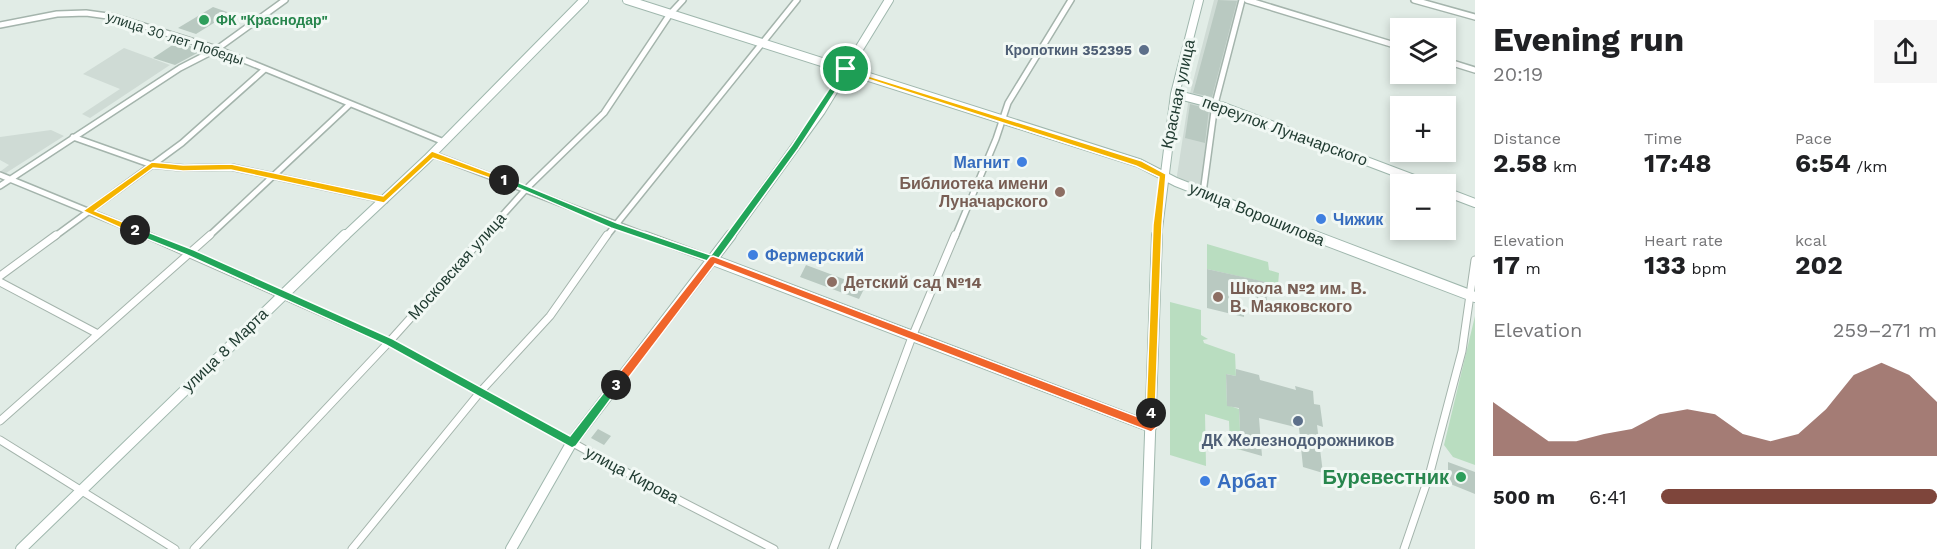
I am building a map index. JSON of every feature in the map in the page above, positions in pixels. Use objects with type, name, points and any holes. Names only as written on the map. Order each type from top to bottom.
[{"type":"main road","name":"улица 8 Марта","points":[[21,549],[281,295],[432,154],[584,0]]},
{"type":"main road","name":"улица Ворошилова","points":[[627,0],[1139,164],[1203,193],[1473,296]]},
{"type":"main road","points":[[511,549],[572,442],[713,260],[795,147],[890,0]]},
{"type":"main road","name":"Красная улица","points":[[1146,549],[1157,225],[1175,94],[1199,0]]},
{"type":"main road","name":"переулок Луначарского","points":[[1175,94],[1215,104],[1400,174]]},
{"type":"main road","points":[[1456,196],[1475,203]]},
{"type":"main road","points":[[713,260],[1151,427]]},
{"type":"street","points":[[0,186],[180,68],[217,49],[285,0]]},
{"type":"street","name":"Московская улица","points":[[194,549],[389,342],[528,188],[604,113],[670,14],[683,0]]},
{"type":"street","points":[[352,549],[481,391],[550,316],[614,225],[796,0]]},
{"type":"street","points":[[833,549],[912,337],[1008,103],[1071,0]]},
{"type":"street","points":[[1203,193],[1215,104],[1242,0]]},
{"type":"street","points":[[1247,0],[1390,44]]},
{"type":"street","points":[[1414,0],[1475,17]]},
{"type":"street","name":"улица 30 лет Победы","points":[[0,26],[40,14],[87,13],[114,16],[217,49],[444,142]]},
{"type":"street","points":[[1456,64],[1475,70]]},
{"type":"street","points":[[0,276],[182,142],[265,69]]},
{"type":"street","points":[[0,421],[191,253],[350,104]]},
{"type":"street","points":[[73,137],[152,165],[183,168],[231,167],[384,200]]},
{"type":"street","points":[[432,154],[528,188],[614,225],[713,260]]},
{"type":"street","name":"улица Кирова","points":[[0,175],[191,253],[389,342],[774,549]]},
{"type":"street","points":[[1404,549],[1428,476],[1462,351],[1473,296],[1475,260]]},
{"type":"street","points":[[0,282],[98,334]]},
{"type":"street","points":[[0,440],[175,549]]},
{"type":"shaded area","points":[[1214,0],[1242,0],[1215,104],[1203,193],[1176,182],[1189,97]]},
{"type":"shaded area","points":[[124,48],[170,65],[90,118],[82,114],[120,89],[83,74]]},
{"type":"shaded area","points":[[51,130],[64,136],[6,173],[1,171],[9,165],[0,160],[0,137]]},
{"type":"green space","points":[[1207,244],[1268,262],[1269,270],[1279,273],[1278,285],[1207,269]]},
{"type":"green space","points":[[1170,302],[1201,310],[1201,335],[1208,339],[1203,340],[1204,343],[1235,354],[1236,376],[1226,374],[1227,405],[1239,409],[1241,450],[1230,448],[1229,421],[1205,414],[1206,466],[1170,455]]},
{"type":"green space","points":[[1475,316],[1475,465],[1453,457],[1444,445]]},
{"type":"building","points":[[1218,0],[1237,1],[1212,97],[1193,93]]},
{"type":"building","name":"ФК \"Краснодар\"","points":[[213,7],[230,13],[196,34],[178,28]]},
{"type":"building","points":[[177,42],[203,50],[175,65],[153,58]]},
{"type":"building","points":[[1190,104],[1209,109],[1205,143],[1185,138]]},
{"type":"building","name":"Детский сад №14","points":[[806,265],[865,287],[859,299],[800,277]]},
{"type":"building","name":"Школа №2 им. В. В. Маяковского","points":[[1207,269],[1266,282],[1267,306],[1251,303],[1251,292],[1228,286],[1229,303],[1244,307],[1244,317],[1207,308]]},
{"type":"building","name":"ДК Железнодорожников","points":[[1236,369],[1259,375],[1260,380],[1296,390],[1295,386],[1313,391],[1314,404],[1320,405],[1323,427],[1317,425],[1323,473],[1303,467],[1299,428],[1259,418],[1262,456],[1241,450],[1239,408],[1227,406],[1226,374],[1236,376]]},
{"type":"building","points":[[598,429],[611,436],[604,445],[591,438]]},
{"type":"building","name":"Буревестник","points":[[1448,462],[1475,472],[1475,494],[1448,483]]},
{"type":"place","name":"ФК \"Краснодар\"","points":[[204,20]]},
{"type":"place","name":"Кропоткин 352395","points":[[1144,50]]},
{"type":"place","name":"Магнит","points":[[1022,162]]},
{"type":"place","name":"Библиотека имени Луначарского","points":[[1060,192]]},
{"type":"place","name":"Чижик","points":[[1321,219]]},
{"type":"place","name":"Фермерский","points":[[753,255]]},
{"type":"place","name":"Детский сад №14","points":[[832,282]]},
{"type":"place","name":"Школа №2 им. В. В. Маяковского","points":[[1218,297]]},
{"type":"place","name":"ДК Железнодорожников","points":[[1298,421]]},
{"type":"place","name":"Буревестник","points":[[1461,477]]},
{"type":"place","name":"Арбат","points":[[1205,481]]},
{"type":"route","points":[[846,69],[821,111],[713,260],[614,225],[528,188],[432,154],[384,200],[231,167],[183,168],[152,165],[88,211],[191,253],[389,342],[572,442],[713,260],[1151,427],[1157,225],[1163,176],[1139,164],[846,69]]}]
